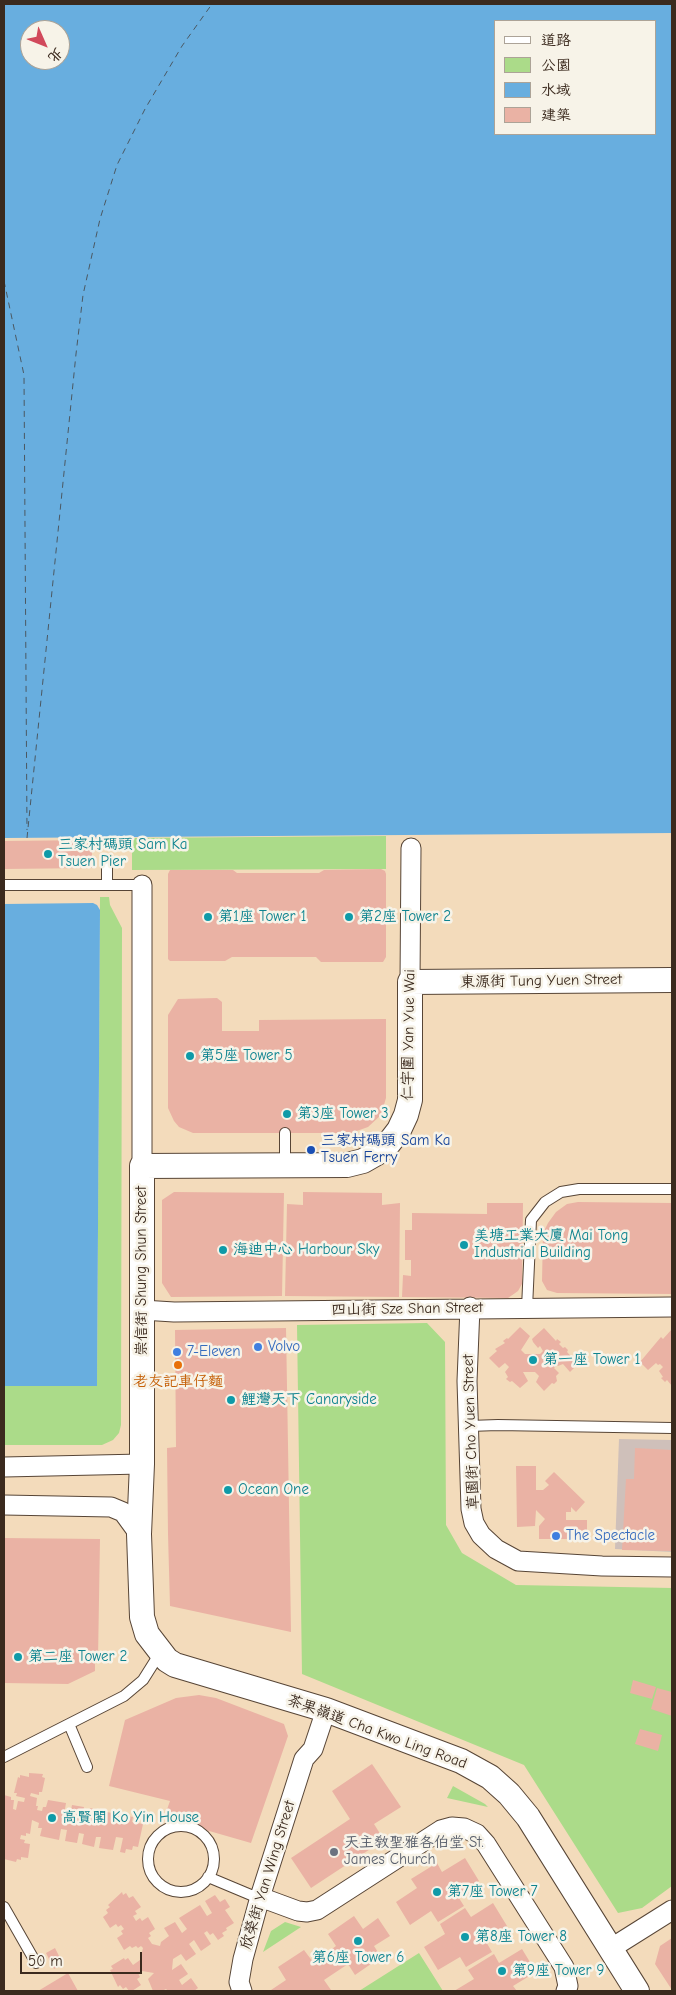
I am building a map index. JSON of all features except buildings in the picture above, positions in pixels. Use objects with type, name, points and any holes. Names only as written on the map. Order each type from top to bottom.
[{"type":"street","name":"仁宇圍 Yan Yue Wai","points":[[142,1166],[347,1166],[363,1161],[383,1148],[399,1130],[410,1100],[411,848]]},
{"type":"street","name":"崇信街 Shung Shun Street","points":[[142,885],[142,1464],[140,1534],[142,1617],[147,1634],[160,1652]]},
{"type":"street","name":"東源街 Tung Yuen Street","points":[[410,982],[672,980]]},
{"type":"street","name":"四山街 Sze Shan Street","points":[[142,1310],[174,1312],[470,1307],[672,1307]]},
{"type":"street","name":"草園街 Cho Yuen Street","points":[[470,1307],[467,1381],[471,1509],[474,1523],[482,1535],[496,1549],[518,1561],[602,1566],[672,1567]]},
{"type":"street","points":[[4,1467],[142,1464]]},
{"type":"street","points":[[4,1505],[111,1507],[123,1512],[140,1534]]},
{"type":"street","name":"茶果嶺道 Cha Kwo Ling Road","points":[[160,1652],[175,1665],[319,1708],[461,1761],[490,1777],[509,1794],[528,1817],[637,1991]]},
{"type":"street","name":"欣榮街 Yan Wing Street","points":[[242,1991],[239,1982],[242,1958],[304,1759],[313,1749],[319,1708]]},
{"type":"street","points":[[260,1897],[298,1911],[317,1910],[441,1830],[452,1827],[464,1828],[477,1834],[486,1844],[564,1967],[568,1986],[566,1991]]},
{"type":"street","points":[[610,1948],[672,1910]]},
{"type":"lane","points":[[107,860],[107,885]]},
{"type":"lane","points":[[4,885],[142,885]]},
{"type":"lane","points":[[284,1166],[285,1133]]},
{"type":"lane","points":[[527,1308],[530,1220],[545,1202],[560,1192],[579,1189],[672,1189]]},
{"type":"lane","points":[[469,1426],[672,1428]]},
{"type":"lane","points":[[4,1757],[124,1696],[143,1680],[160,1652]]},
{"type":"lane","points":[[70,1724],[87,1768]]},
{"type":"lane","points":[[174,1827],[186,1827],[196,1830],[205,1836],[214,1856],[213,1867],[208,1878],[192,1890],[181,1892],[171,1891],[161,1886],[149,1869],[148,1858],[150,1848],[156,1838],[164,1831],[174,1827]]},
{"type":"lane","points":[[208,1878],[260,1897]]},
{"type":"lane","points":[[4,1907],[36,1963]]},
{"type":"shaded area","points":[[619,1439],[672,1440],[672,1552],[615,1549]]},
{"type":"green space","points":[[386,836],[386,869],[132,870],[132,838]]},
{"type":"green space","points":[[100,897],[109,897],[110,905],[122,928],[121,1425],[119,1433],[113,1440],[102,1445],[4,1445],[4,1386],[97,1386]]},
{"type":"green space","points":[[427,1323],[445,1342],[446,1525],[462,1553],[516,1585],[672,1588],[672,1886],[642,1908],[618,1913],[524,1765],[302,1674],[297,1325]]},
{"type":"green space","points":[[453,1786],[485,1804],[488,1807],[447,1798]]},
{"type":"green space","points":[[285,1922],[301,1927],[263,1952],[271,1931]]},
{"type":"green space","points":[[419,1953],[443,1991],[359,1991]]},
{"type":"water","points":[[4,4],[672,4],[672,833],[4,838]]},
{"type":"water","points":[[93,903],[100,910],[97,1386],[4,1386],[4,904]]},
{"type":"pier","points":[[94,838],[132,838],[132,840],[94,840]]},
{"type":"ferry route","points":[[27,838],[83,295],[100,219],[117,165],[145,109],[182,46],[212,4]]},
{"type":"ferry route","points":[[4,281],[24,375],[27,830]]},
{"type":"place","name":"三家村碼頭 Sam Ka Tsuen Pier","points":[[48,854]]},
{"type":"place","name":"第1座 Tower 1","points":[[208,917]]},
{"type":"place","name":"第2座 Tower 2","points":[[349,917]]},
{"type":"place","name":"第5座 Tower 5","points":[[190,1056]]},
{"type":"place","name":"第3座 Tower 3","points":[[287,1114]]},
{"type":"place","name":"三家村碼頭 Sam Ka Tsuen Ferry","points":[[311,1150]]},
{"type":"place","name":"美塘工業大廈 Mai Tong Industrial Building","points":[[464,1245]]},
{"type":"place","name":"海迪中心 Harbour Sky","points":[[223,1250]]},
{"type":"place","name":"Volvo","points":[[258,1347]]},
{"type":"place","name":"7-Eleven","points":[[177,1352]]},
{"type":"place","name":"第一座 Tower 1","points":[[533,1360]]},
{"type":"place","name":"老友記車仔麵","points":[[178,1365]]},
{"type":"place","name":"鯉灣天下 Canaryside","points":[[231,1400]]},
{"type":"place","name":"Ocean One","points":[[228,1490]]},
{"type":"place","name":"The Spectacle","points":[[556,1536]]},
{"type":"place","name":"第二座 Tower 2","points":[[18,1657]]},
{"type":"place","name":"高賢閣 Ko Yin House","points":[[52,1818]]},
{"type":"place","name":"天主教聖雅各伯堂 St. James Church","points":[[334,1852]]},
{"type":"place","name":"第7座 Tower 7","points":[[437,1892]]},
{"type":"place","name":"第8座 Tower 8","points":[[465,1937]]},
{"type":"place","name":"第6座 Tower 6","points":[[358,1941]]},
{"type":"place","name":"第9座 Tower 9","points":[[502,1971]]}]
